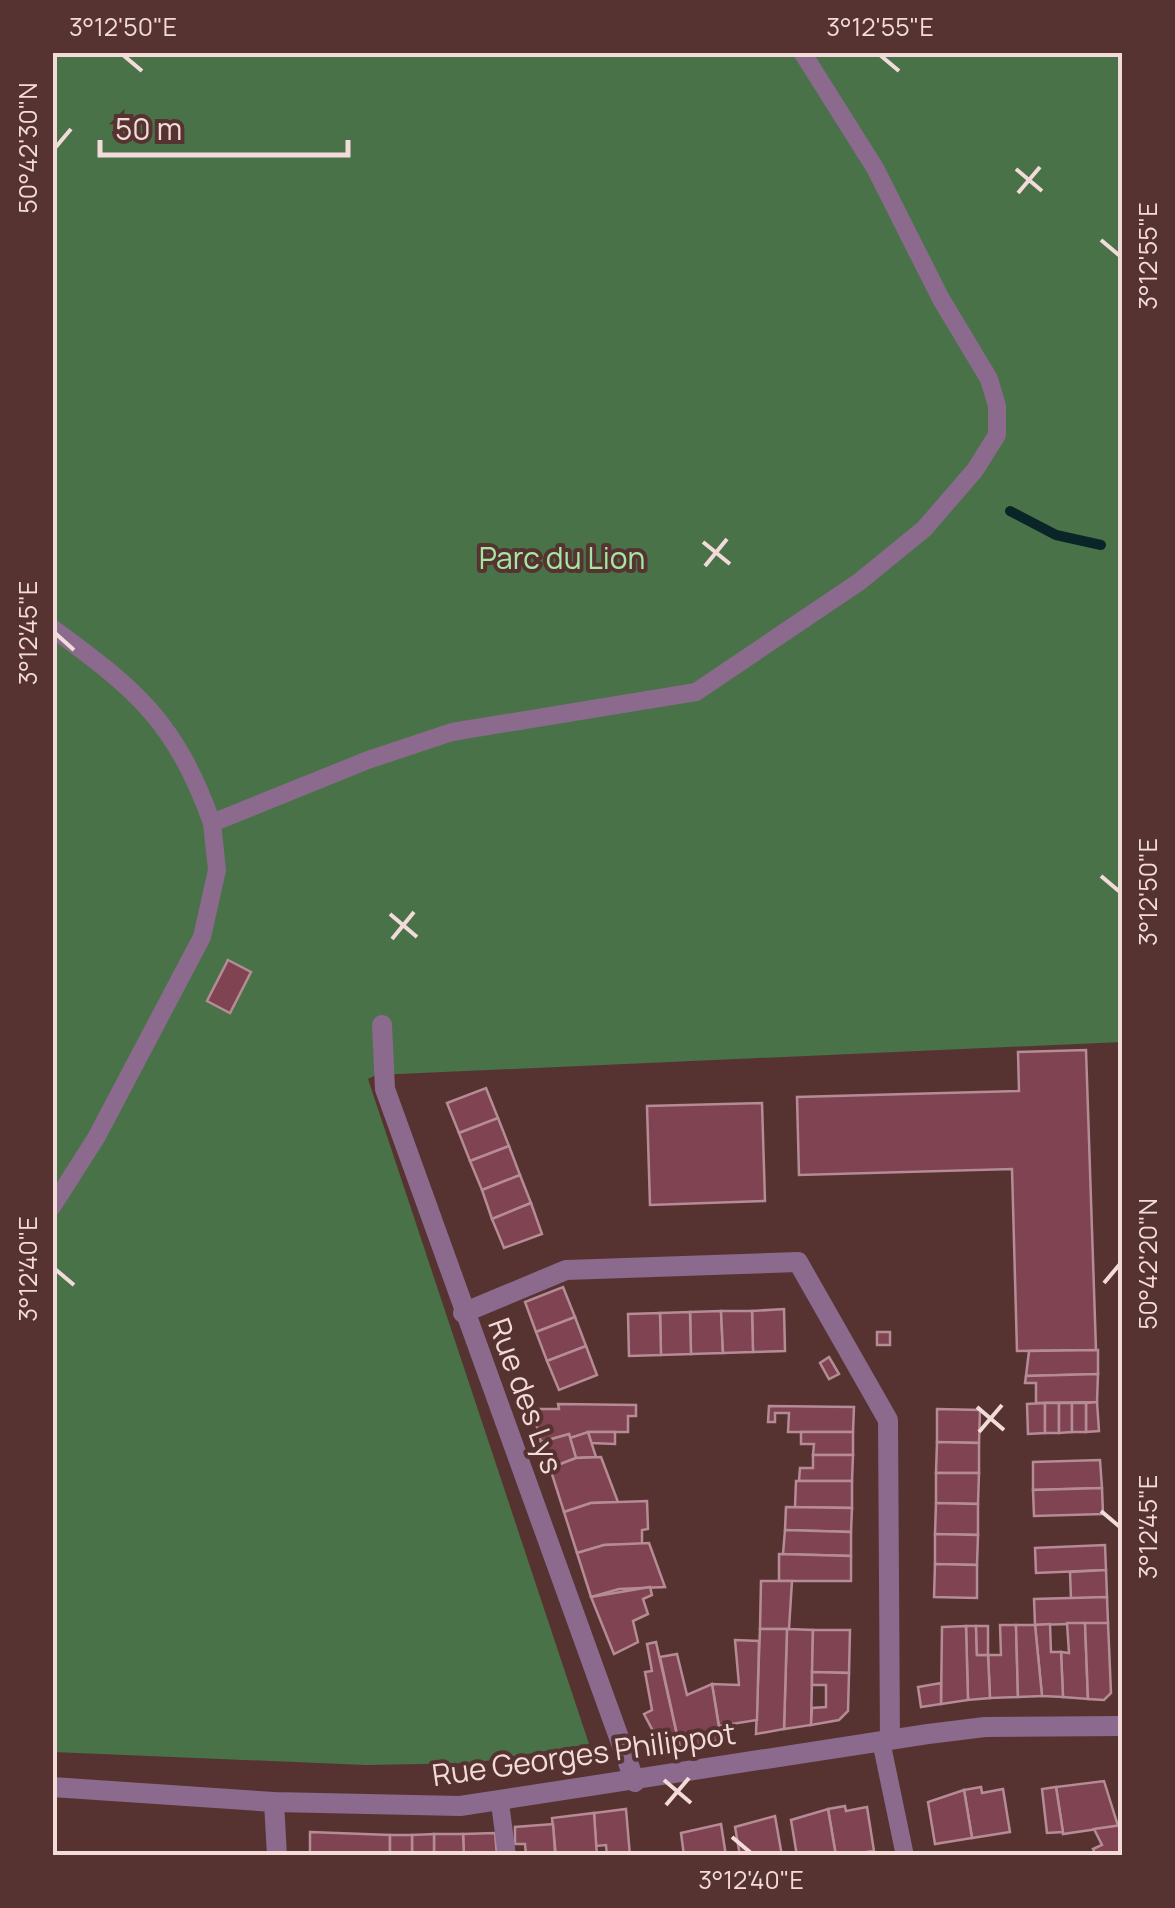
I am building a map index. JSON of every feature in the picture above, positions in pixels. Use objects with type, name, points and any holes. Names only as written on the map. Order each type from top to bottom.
[{"type":"street","name":"Rue des Lys","points":[[382,1025],[385,1090],[635,1782]]},
{"type":"street","points":[[463,1313],[566,1270],[798,1262],[888,1420],[886,1740]]},
{"type":"street","name":"Rue Georges Philippot","points":[[52,1787],[410,1808],[500,1803],[984,1727],[1122,1726]]},
{"type":"street","points":[[274,1802],[277,1856]]},
{"type":"lane","points":[[212,823],[368,760],[452,732],[696,692],[859,582],[924,529],[975,470],[997,436],[997,406],[990,380],[940,299],[876,168],[802,52]]},
{"type":"lane","points":[[52,628],[124,681],[162,720],[212,823],[217,870],[202,937],[96,1138],[52,1207]]},
{"type":"lane","points":[[886,1740],[905,1856]]},
{"type":"lane","points":[[500,1803],[507,1856]]},
{"type":"green space","name":"Parc du Lion","points":[[53,53],[1122,53],[1122,1042],[376,1075],[368,1079],[589,1744],[473,1763],[366,1765],[53,1752]]},
{"type":"building","points":[[228,960],[251,972],[230,1013],[207,1001]]},
{"type":"building","points":[[1086,1050],[1096,1350],[1017,1351],[1012,1169],[799,1175],[797,1097],[1019,1091],[1018,1052]]},
{"type":"building","points":[[486,1088],[498,1118],[459,1133],[447,1103]]},
{"type":"building","points":[[762,1103],[765,1201],[650,1205],[647,1106]]},
{"type":"building","points":[[498,1118],[509,1146],[470,1161],[459,1133]]},
{"type":"building","points":[[509,1146],[520,1175],[482,1190],[470,1161]]},
{"type":"building","points":[[520,1175],[531,1203],[492,1219],[482,1190]]},
{"type":"building","points":[[531,1203],[542,1234],[504,1248],[492,1219]]},
{"type":"building","points":[[563,1287],[575,1317],[536,1332],[525,1302]]},
{"type":"building","points":[[784,1309],[785,1351],[753,1352],[752,1311]]},
{"type":"building","points":[[721,1311],[723,1353],[691,1354],[690,1312]]},
{"type":"building","points":[[721,1311],[752,1311],[753,1352],[723,1353]]},
{"type":"building","points":[[690,1312],[691,1354],[661,1355],[660,1313]]},
{"type":"building","points":[[660,1313],[661,1355],[629,1356],[628,1314]]},
{"type":"building","points":[[575,1317],[586,1346],[547,1361],[536,1332]]},
{"type":"building","points":[[877,1332],[890,1332],[890,1345],[877,1345]]},
{"type":"building","points":[[586,1346],[597,1375],[559,1390],[547,1361]]},
{"type":"building","points":[[1098,1350],[1098,1374],[1026,1376],[1029,1351]]},
{"type":"building","points":[[829,1357],[839,1374],[829,1379],[820,1363]]},
{"type":"building","points":[[1098,1374],[1097,1402],[1036,1403],[1036,1383],[1025,1383],[1026,1376]]},
{"type":"building","points":[[1097,1402],[1099,1431],[1086,1432],[1086,1403]]},
{"type":"building","points":[[1045,1403],[1045,1433],[1028,1434],[1027,1404]]},
{"type":"building","points":[[1045,1403],[1059,1403],[1059,1433],[1045,1433]]},
{"type":"building","points":[[1059,1403],[1072,1403],[1072,1432],[1059,1433]]},
{"type":"building","points":[[1072,1403],[1086,1403],[1086,1432],[1072,1432]]},
{"type":"building","points":[[558,1404],[636,1405],[636,1416],[628,1416],[628,1432],[590,1432],[570,1438],[569,1434],[541,1442],[532,1409],[559,1409]]},
{"type":"building","points":[[769,1406],[854,1407],[853,1432],[788,1432],[789,1413],[775,1413],[775,1422],[768,1422]]},
{"type":"building","points":[[937,1409],[980,1410],[979,1443],[937,1442]]},
{"type":"building","points":[[588,1432],[615,1432],[615,1444],[591,1443]]},
{"type":"building","points":[[588,1432],[596,1457],[576,1458],[570,1438]]},
{"type":"building","points":[[801,1432],[853,1432],[853,1455],[813,1455],[814,1444],[801,1444]]},
{"type":"building","points":[[569,1434],[576,1458],[550,1468],[541,1442]]},
{"type":"building","points":[[937,1442],[979,1443],[979,1473],[936,1473]]},
{"type":"building","points":[[813,1455],[853,1455],[852,1481],[799,1481],[800,1468],[813,1468]]},
{"type":"building","points":[[601,1457],[618,1502],[591,1503],[564,1512],[550,1468],[576,1458]]},
{"type":"building","points":[[1100,1460],[1102,1488],[1033,1490],[1033,1462]]},
{"type":"building","points":[[936,1473],[979,1473],[978,1504],[936,1503]]},
{"type":"building","points":[[796,1481],[852,1481],[852,1508],[795,1507]]},
{"type":"building","points":[[1102,1488],[1103,1514],[1034,1516],[1033,1490]]},
{"type":"building","points":[[647,1501],[648,1529],[642,1530],[642,1544],[604,1545],[577,1553],[564,1512],[591,1503]]},
{"type":"building","points":[[936,1503],[978,1504],[978,1535],[935,1534]]},
{"type":"building","points":[[786,1507],[852,1508],[851,1532],[785,1530]]},
{"type":"building","points":[[785,1530],[851,1532],[851,1556],[783,1554]]},
{"type":"building","points":[[935,1534],[978,1535],[977,1565],[935,1564]]},
{"type":"building","points":[[649,1543],[665,1587],[619,1589],[591,1597],[577,1553],[604,1545]]},
{"type":"building","points":[[1105,1545],[1106,1570],[1036,1573],[1035,1548]]},
{"type":"building","points":[[779,1554],[851,1556],[851,1581],[779,1581]]},
{"type":"building","points":[[935,1564],[977,1565],[977,1598],[934,1597]]},
{"type":"building","points":[[1106,1570],[1107,1597],[1071,1599],[1070,1572]]},
{"type":"building","points":[[761,1581],[792,1581],[789,1629],[813,1630],[811,1725],[784,1729],[787,1629],[760,1629]]},
{"type":"building","points":[[650,1587],[652,1595],[643,1599],[648,1614],[633,1621],[638,1642],[614,1654],[591,1597]]},
{"type":"building","points":[[1107,1597],[1108,1623],[1035,1625],[1034,1599]]},
{"type":"building","points":[[1067,1623],[1085,1623],[1088,1699],[1063,1697],[1061,1652],[1069,1653]]},
{"type":"building","points":[[1085,1623],[1108,1623],[1111,1693],[1104,1700],[1088,1699]]},
{"type":"building","points":[[1050,1624],[1051,1652],[1061,1652],[1063,1697],[1042,1696],[1035,1625]]},
{"type":"building","points":[[1000,1625],[1016,1625],[1018,1697],[990,1698],[988,1655],[1001,1655]]},
{"type":"building","points":[[1016,1625],[1035,1625],[1042,1696],[1018,1697]]},
{"type":"building","points":[[966,1626],[976,1626],[977,1655],[988,1655],[990,1698],[968,1700]]},
{"type":"building","points":[[966,1626],[968,1700],[941,1704],[942,1627]]},
{"type":"building","points":[[976,1626],[988,1626],[988,1655],[977,1655]]},
{"type":"building","points":[[760,1629],[787,1629],[784,1729],[756,1734]]},
{"type":"building","points":[[813,1630],[850,1630],[849,1673],[812,1672]]},
{"type":"building","points":[[735,1640],[759,1641],[757,1720],[719,1726],[712,1684],[739,1685]]},
{"type":"building","points":[[656,1642],[680,1748],[669,1750],[661,1746],[644,1714],[652,1710],[645,1672],[652,1671],[647,1644]]},
{"type":"building","points":[[677,1654],[687,1695],[712,1684],[721,1740],[680,1748],[660,1657]]},
{"type":"building","points":[[812,1672],[849,1673],[848,1711],[839,1720],[811,1725],[812,1708],[826,1707],[826,1685],[812,1685]]},
{"type":"building","points":[[941,1683],[941,1704],[921,1707],[918,1687]]},
{"type":"building","points":[[1104,1781],[1118,1826],[1063,1834],[1056,1787]]},
{"type":"building","points":[[981,1787],[982,1793],[1003,1789],[1010,1832],[972,1838],[964,1790]]},
{"type":"building","points":[[1056,1787],[1063,1832],[1047,1833],[1042,1789]]},
{"type":"building","points":[[964,1790],[972,1838],[935,1844],[928,1802]]},
{"type":"building","points":[[845,1806],[846,1811],[867,1807],[874,1851],[836,1856],[828,1809]]},
{"type":"building","points":[[626,1809],[630,1856],[607,1856],[606,1845],[596,1846],[594,1813]]},
{"type":"building","points":[[828,1809],[836,1856],[797,1856],[791,1820]]},
{"type":"building","points":[[594,1813],[597,1856],[556,1856],[552,1818]]},
{"type":"building","points":[[775,1816],[782,1856],[740,1856],[735,1827]]},
{"type":"building","points":[[553,1824],[555,1852],[526,1855],[525,1844],[515,1844],[515,1827]]},
{"type":"building","points":[[721,1824],[726,1856],[684,1856],[681,1833]]},
{"type":"building","points":[[1122,1825],[1122,1856],[1096,1856],[1093,1849],[1102,1845],[1094,1829]]},
{"type":"building","points":[[310,1832],[390,1835],[390,1856],[310,1856]]},
{"type":"building","points":[[495,1833],[497,1856],[464,1856],[463,1834]]},
{"type":"building","points":[[434,1834],[463,1834],[464,1856],[434,1856]]},
{"type":"building","points":[[434,1834],[434,1856],[412,1856],[412,1835]]},
{"type":"building","points":[[390,1835],[412,1835],[412,1856],[390,1856]]},
{"type":"waterway","points":[[1010,511],[1056,535],[1101,545]]}]
